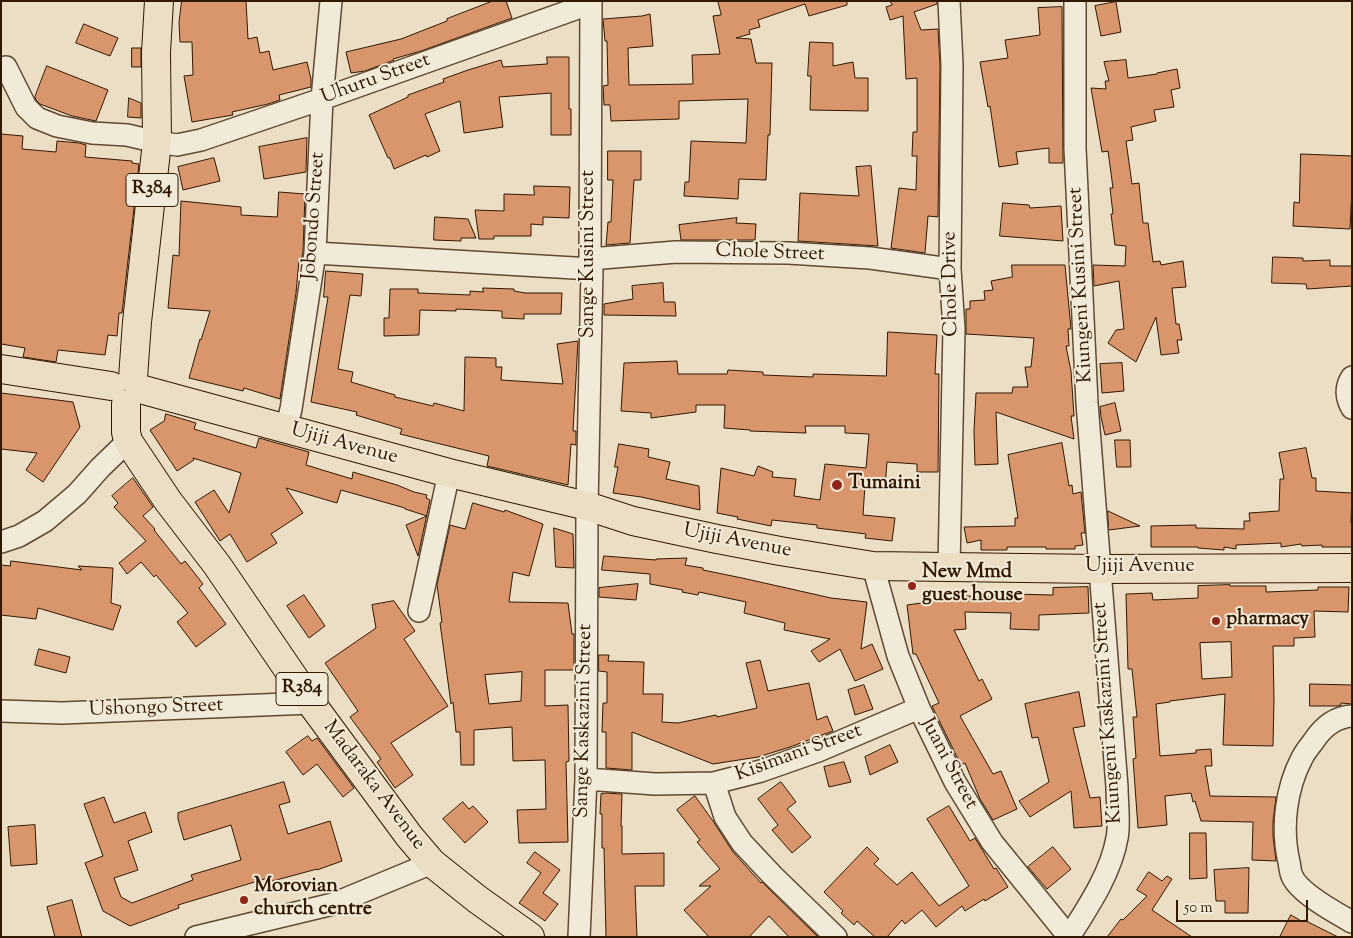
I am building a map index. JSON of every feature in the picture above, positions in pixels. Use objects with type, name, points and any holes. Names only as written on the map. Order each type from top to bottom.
[{"type":"main road","name":"Madaraka Avenue","points":[[159,1],[156,52],[157,142],[138,322],[127,389],[126,432],[128,441],[168,502],[217,565],[311,703],[409,836],[432,863],[530,937]]},
{"type":"main road","name":"Ujiji Avenue","points":[[1,369],[127,389],[449,473],[587,506],[633,521],[780,551],[874,566],[1352,568]]},
{"type":"street","name":"Jobondo Street","points":[[286,429],[291,409],[315,254],[322,99],[331,1]]},
{"type":"street","name":"Uhuru Street","points":[[6,67],[26,107],[37,118],[57,126],[92,133],[127,136],[177,145],[200,140],[322,99],[575,9],[591,1]]},
{"type":"street","name":"Sange Kusini Street","points":[[587,506],[591,264],[591,1]]},
{"type":"street","name":"Chole Drive","points":[[949,1],[952,65],[950,268],[954,329],[949,566]]},
{"type":"street","name":"Kiungeni Kusini Street","points":[[1075,1],[1075,148],[1087,403],[1099,568]]},
{"type":"street","name":"Chole Street","points":[[315,254],[591,264],[676,252],[788,253],[870,258],[950,268]]},
{"type":"street","points":[[1352,378],[1349,380],[1346,391],[1352,408]]},
{"type":"street","points":[[1,542],[19,536],[45,521],[77,494],[128,441]]},
{"type":"street","points":[[419,611],[449,473]]},
{"type":"street","name":"Sange Kaskazini Street","points":[[579,937],[586,779],[587,506]]},
{"type":"street","name":"Juani Street","points":[[874,566],[898,656],[919,708],[955,782],[992,842],[1070,937]]},
{"type":"street","name":"Kiungeni Kaskazini Street","points":[[1070,937],[1110,865],[1117,837],[1117,787],[1099,568]]},
{"type":"street","name":"Ushongo Street","points":[[1,711],[62,713],[311,703]]},
{"type":"street","name":"Kisimani Street","points":[[586,779],[655,784],[714,783],[761,771],[818,751],[919,708]]},
{"type":"street","points":[[1352,716],[1343,716],[1331,722],[1319,733],[1302,757],[1292,780],[1287,801],[1286,830],[1287,855],[1292,877],[1303,890],[1320,904],[1352,922]]},
{"type":"street","points":[[714,783],[725,817],[742,843],[836,937]]},
{"type":"street","points":[[196,937],[333,904],[432,863]]},
{"type":"building","points":[[182,1],[246,1],[248,39],[257,37],[260,53],[269,51],[273,70],[307,62],[311,87],[279,95],[280,100],[232,112],[233,115],[192,122],[184,76],[193,75],[192,42],[180,42],[179,23]]},
{"type":"building","points":[[493,1],[506,1],[512,18],[421,51],[393,59],[365,71],[351,73],[346,52],[401,39]]},
{"type":"building","points":[[718,1],[847,1],[847,5],[809,16],[805,4],[758,20],[760,27],[749,30],[750,34],[736,38],[751,39],[756,63],[772,63],[770,135],[768,135],[766,180],[739,179],[738,199],[684,196],[685,182],[689,182],[691,141],[746,143],[748,99],[679,101],[679,119],[611,121],[610,105],[604,105],[603,86],[608,85],[607,41],[605,41],[603,19],[650,14],[653,46],[628,48],[629,85],[693,84],[692,55],[720,54],[713,16],[721,15]]},
{"type":"building","points":[[890,1],[937,1],[937,4],[914,12],[921,30],[938,29],[940,65],[938,217],[928,216],[925,253],[891,248],[899,188],[916,190],[917,156],[912,156],[913,132],[917,132],[917,78],[906,79],[903,16],[890,20],[886,7],[892,5]]},
{"type":"building","points":[[1116,2],[1121,32],[1101,36],[1095,6]]},
{"type":"building","points":[[1062,7],[1063,163],[1049,163],[1049,148],[1016,152],[1018,164],[999,167],[990,106],[988,107],[980,62],[1008,58],[1005,40],[1040,35],[1038,8]]},
{"type":"building","points":[[84,24],[118,38],[110,56],[76,43]]},
{"type":"building","points":[[810,42],[833,43],[833,66],[853,62],[855,78],[868,78],[868,111],[810,110],[811,76],[808,76]]},
{"type":"building","points":[[132,48],[141,48],[141,67],[132,67]]},
{"type":"building","points":[[547,57],[569,57],[571,135],[551,135],[551,93],[499,97],[503,127],[464,133],[460,101],[425,114],[440,151],[394,169],[369,115],[408,97],[408,95],[444,82],[443,79],[468,70],[501,60],[503,67],[547,64]]},
{"type":"building","points":[[1126,60],[1128,78],[1177,69],[1180,88],[1171,90],[1174,107],[1154,110],[1156,121],[1131,127],[1133,140],[1126,141],[1132,184],[1139,183],[1143,223],[1148,223],[1153,262],[1160,261],[1161,265],[1183,261],[1186,287],[1172,288],[1176,324],[1179,324],[1182,340],[1177,340],[1179,353],[1161,355],[1156,317],[1136,362],[1108,343],[1116,330],[1124,329],[1119,281],[1094,286],[1093,265],[1125,266],[1126,246],[1115,245],[1110,188],[1113,188],[1108,151],[1102,152],[1091,88],[1106,89],[1105,81],[1109,81],[1104,62]]},
{"type":"building","points":[[47,66],[108,90],[96,121],[72,116],[40,104],[36,100],[35,97]]},
{"type":"building","points":[[129,98],[141,103],[141,118],[128,117]]},
{"type":"building","points":[[1,134],[23,136],[22,149],[56,152],[57,141],[79,143],[86,145],[85,157],[132,161],[132,163],[139,164],[122,313],[119,313],[117,336],[108,335],[105,355],[58,350],[56,362],[23,357],[25,348],[1,344]]},
{"type":"building","points":[[307,138],[306,172],[264,179],[259,147]]},
{"type":"building","points":[[608,151],[641,151],[641,180],[634,180],[630,243],[606,245],[608,222],[611,222],[613,180],[608,180]]},
{"type":"building","points":[[1301,154],[1352,156],[1350,229],[1293,226],[1294,202],[1299,203]]},
{"type":"building","points":[[214,158],[220,181],[183,190],[178,167]]},
{"type":"building","points":[[871,166],[878,246],[798,241],[800,193],[859,196],[856,167]]},
{"type":"building","points":[[534,186],[570,187],[569,218],[543,217],[543,225],[531,224],[531,236],[494,236],[494,239],[479,239],[475,210],[504,211],[504,194],[534,195]]},
{"type":"building","points":[[279,192],[305,194],[303,252],[301,260],[299,260],[280,399],[244,388],[243,391],[189,378],[210,311],[168,308],[173,255],[179,256],[181,201],[241,207],[241,215],[277,217]]},
{"type":"building","points":[[1003,203],[1029,205],[1030,208],[1061,206],[1063,241],[1000,236]]},
{"type":"building","points":[[435,217],[468,219],[476,238],[461,238],[461,241],[434,240]]},
{"type":"building","points":[[737,218],[736,223],[756,224],[755,240],[681,240],[679,225]]},
{"type":"building","points":[[1273,257],[1303,258],[1303,261],[1330,260],[1330,266],[1352,266],[1352,286],[1307,289],[1306,284],[1272,283]]},
{"type":"building","points":[[1012,265],[1065,265],[1071,329],[1068,329],[1069,346],[1066,346],[1071,371],[1074,416],[1071,416],[1074,439],[996,412],[998,464],[975,465],[976,393],[1012,393],[1013,387],[1028,387],[1025,367],[1031,367],[1034,338],[966,334],[966,309],[970,309],[970,301],[985,300],[984,291],[993,290],[991,281],[1012,277]]},
{"type":"building","points":[[326,271],[363,274],[361,296],[350,295],[338,369],[353,372],[351,382],[395,395],[395,397],[433,406],[434,403],[464,411],[465,357],[496,358],[496,367],[502,367],[501,380],[563,384],[557,344],[578,341],[573,431],[576,431],[576,445],[571,444],[568,485],[487,466],[489,456],[400,434],[402,429],[356,415],[357,412],[311,402],[328,297],[324,297]]},
{"type":"building","points":[[663,283],[664,302],[675,302],[676,316],[604,315],[604,304],[633,299],[632,286]]},
{"type":"building","points":[[483,288],[514,289],[514,291],[525,293],[562,293],[561,314],[524,314],[524,319],[502,318],[502,311],[420,310],[419,335],[384,336],[384,318],[389,318],[390,289],[418,289],[418,293],[470,295],[470,291],[483,292]]},
{"type":"building","points":[[888,332],[937,335],[935,374],[939,374],[938,472],[917,472],[917,464],[887,462],[885,487],[865,485],[863,515],[895,518],[892,541],[865,538],[866,534],[817,528],[817,525],[772,520],[771,526],[717,513],[721,468],[754,476],[758,466],[773,472],[772,477],[796,479],[794,496],[820,500],[825,464],[866,468],[869,434],[845,433],[845,426],[805,426],[806,433],[724,428],[725,405],[696,405],[696,412],[651,418],[651,413],[621,411],[624,363],[677,361],[678,374],[727,374],[728,370],[763,372],[763,375],[813,377],[813,374],[886,376]]},
{"type":"building","points":[[1122,363],[1124,391],[1102,393],[1100,364]]},
{"type":"building","points":[[1,393],[73,402],[80,427],[43,482],[26,470],[37,453],[1,449]]},
{"type":"building","points":[[1115,403],[1121,431],[1105,435],[1100,407]]},
{"type":"building","points":[[166,414],[196,423],[194,429],[256,448],[259,438],[309,452],[306,465],[352,479],[353,472],[427,495],[426,498],[430,500],[427,516],[341,490],[337,503],[286,488],[303,513],[271,534],[277,543],[247,562],[230,534],[220,541],[195,502],[214,490],[229,513],[241,473],[193,458],[194,460],[177,471],[150,430],[164,421]]},
{"type":"building","points":[[1115,440],[1130,440],[1131,467],[1117,467]]},
{"type":"building","points":[[1062,443],[1069,486],[1072,485],[1073,494],[1081,492],[1085,533],[1081,533],[1083,545],[1075,546],[1075,549],[1007,547],[1007,550],[981,550],[981,540],[967,543],[964,527],[1015,526],[1015,518],[1018,518],[1008,455]]},
{"type":"building","points":[[619,444],[649,449],[648,457],[670,462],[666,479],[699,486],[700,510],[613,493],[618,467],[615,467]]},
{"type":"building","points":[[1306,448],[1312,478],[1316,478],[1316,491],[1352,493],[1352,547],[1302,546],[1301,544],[1281,547],[1281,543],[1236,545],[1236,549],[1224,547],[1224,550],[1198,547],[1151,547],[1151,526],[1196,525],[1196,528],[1244,529],[1244,521],[1250,521],[1249,513],[1279,511],[1280,479],[1284,479],[1279,453]]},
{"type":"building","points":[[133,478],[153,507],[143,516],[181,564],[185,561],[203,584],[199,588],[226,624],[196,647],[177,622],[188,613],[156,575],[154,577],[141,562],[127,574],[119,563],[146,541],[114,507],[118,503],[112,496]]},
{"type":"building","points":[[473,503],[504,512],[505,510],[543,524],[529,576],[513,572],[509,602],[568,603],[572,634],[574,634],[574,670],[545,670],[545,706],[568,705],[569,761],[566,762],[568,842],[519,843],[517,810],[546,809],[545,760],[513,761],[512,727],[474,730],[474,765],[461,765],[460,732],[456,732],[453,702],[451,704],[437,585],[450,525],[465,529]],"holes":[[[522,672],[521,701],[489,704],[485,675]]]},
{"type":"building","points":[[1108,511],[1140,526],[1109,530]]},
{"type":"building","points":[[427,516],[418,556],[406,525]]},
{"type":"building","points":[[554,528],[573,534],[574,568],[556,567]]},
{"type":"building","points":[[604,556],[656,560],[687,558],[685,565],[703,568],[703,570],[831,598],[867,602],[861,649],[872,644],[883,669],[855,681],[840,649],[819,662],[811,651],[830,639],[784,630],[785,623],[744,613],[746,602],[699,592],[698,595],[682,592],[683,590],[650,584],[650,574],[602,570]]},
{"type":"building","points":[[11,561],[82,570],[78,566],[113,568],[111,603],[121,606],[113,630],[38,608],[36,619],[1,615],[1,565],[10,566]]},
{"type":"building","points":[[638,584],[636,600],[599,597],[599,588]]},
{"type":"building","points":[[1198,586],[1266,586],[1266,592],[1318,590],[1318,587],[1349,587],[1348,612],[1314,611],[1315,637],[1294,638],[1294,646],[1273,646],[1273,746],[1223,745],[1225,694],[1156,704],[1160,756],[1196,753],[1196,750],[1211,749],[1212,766],[1205,766],[1210,796],[1276,797],[1273,836],[1276,861],[1252,860],[1253,822],[1201,821],[1191,793],[1165,796],[1167,825],[1138,828],[1133,759],[1136,758],[1133,717],[1137,717],[1132,669],[1128,669],[1126,594],[1152,593],[1153,600],[1198,598]],"holes":[[[1231,642],[1232,677],[1202,679],[1200,643]]]},
{"type":"building","points":[[1088,587],[1089,613],[1039,615],[1039,630],[1010,629],[1011,613],[965,612],[966,629],[954,630],[979,681],[982,679],[992,699],[960,716],[993,774],[1001,771],[1017,809],[993,820],[980,799],[965,763],[961,765],[932,706],[939,703],[916,654],[913,654],[907,605],[943,600],[943,597],[1011,597],[1011,594],[1053,595],[1053,588]]},
{"type":"building","points":[[304,595],[325,626],[309,638],[287,606]]},
{"type":"building","points":[[394,601],[415,631],[404,639],[448,706],[391,743],[413,775],[395,788],[377,762],[381,759],[350,717],[358,711],[325,663],[376,628],[372,605]]},
{"type":"building","points":[[39,649],[70,657],[66,673],[35,665]]},
{"type":"building","points":[[599,655],[609,655],[608,661],[644,662],[643,694],[663,694],[662,722],[678,723],[757,708],[746,663],[760,660],[768,691],[809,683],[817,720],[827,716],[833,731],[758,757],[713,764],[632,732],[632,770],[606,768],[606,732],[602,732],[603,703],[607,703],[607,672],[599,671]]},
{"type":"building","points":[[1310,684],[1352,685],[1352,704],[1341,703],[1341,705],[1337,706],[1310,706]]},
{"type":"building","points":[[864,685],[873,709],[855,715],[848,690]]},
{"type":"building","points":[[1079,692],[1085,726],[1073,728],[1090,798],[1100,797],[1102,826],[1074,828],[1071,791],[1030,817],[1019,801],[1049,782],[1038,737],[1032,738],[1025,704]]},
{"type":"building","points":[[308,736],[312,741],[317,738],[354,788],[343,797],[317,764],[303,775],[286,752]]},
{"type":"building","points":[[890,745],[898,762],[870,775],[865,757]]},
{"type":"building","points":[[844,762],[851,782],[829,787],[824,767]]},
{"type":"building","points":[[284,782],[290,802],[279,805],[288,834],[330,821],[342,861],[317,870],[269,882],[268,878],[178,905],[179,908],[130,926],[103,911],[85,863],[103,856],[84,804],[104,797],[114,823],[145,812],[152,832],[128,841],[138,870],[114,878],[121,897],[132,903],[193,880],[191,875],[241,860],[231,825],[184,840],[178,813]]},
{"type":"building","points":[[781,782],[796,802],[787,809],[811,837],[792,853],[772,830],[778,825],[758,799]]},
{"type":"building","points":[[601,794],[622,794],[622,854],[664,853],[664,886],[635,886],[637,937],[606,937],[604,848],[602,848],[602,814],[600,814]]},
{"type":"building","points":[[695,796],[733,852],[761,883],[818,937],[789,937],[769,916],[749,937],[709,937],[684,910],[711,886],[699,886],[720,869],[697,842],[700,840],[677,810]]},
{"type":"building","points":[[463,802],[469,809],[473,806],[488,822],[465,843],[443,819]]},
{"type":"building","points":[[949,806],[970,841],[975,838],[994,869],[996,868],[1008,887],[965,911],[962,906],[936,927],[922,910],[905,924],[902,920],[887,937],[875,937],[857,921],[854,925],[841,913],[843,911],[824,892],[867,847],[879,859],[874,864],[897,885],[912,872],[939,906],[969,886],[927,819]]},
{"type":"building","points":[[35,825],[37,864],[11,866],[8,827]]},
{"type":"building","points":[[1190,833],[1206,833],[1207,878],[1190,879]]},
{"type":"building","points":[[1053,847],[1071,869],[1047,889],[1028,867]]},
{"type":"building","points":[[535,852],[560,870],[543,893],[558,904],[545,921],[519,903],[541,873],[527,863]]},
{"type":"building","points":[[1249,868],[1248,913],[1225,913],[1225,901],[1216,901],[1214,870]]},
{"type":"building","points":[[1149,872],[1162,881],[1167,876],[1172,879],[1152,910],[1192,937],[1107,937],[1121,919],[1123,920],[1147,896],[1137,890]]},
{"type":"building","points":[[72,900],[82,937],[55,937],[47,907]]},
{"type":"building","points":[[1291,915],[1303,922],[1304,920],[1338,937],[1280,937]]},
{"type":"place","name":"Tumaini","points":[[837,485]]},
{"type":"place","name":"New Mmd guest house","points":[[912,586]]},
{"type":"place","name":"pharmacy","points":[[1216,621]]},
{"type":"place","name":"Morovian church centre","points":[[244,900]]}]
